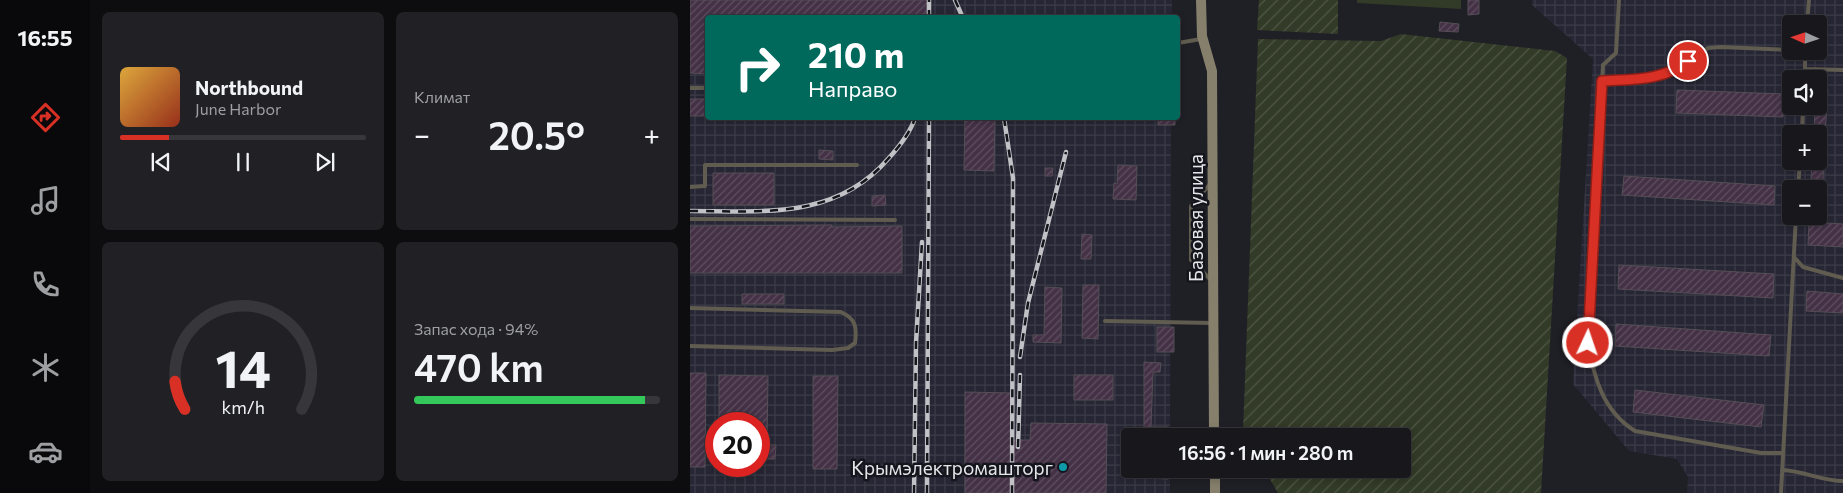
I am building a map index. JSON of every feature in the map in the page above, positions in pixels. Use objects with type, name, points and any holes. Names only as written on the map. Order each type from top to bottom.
[{"type":"street","name":"Базовая улица","points":[[1201,0],[1203,39],[1212,71],[1214,428]]},
{"type":"street","points":[[1215,478],[1215,493]]},
{"type":"lane","points":[[1619,0],[1616,53],[1603,65],[1588,343],[1592,371],[1603,397],[1620,421],[1635,431],[1761,453],[1783,453]]},
{"type":"lane","points":[[1808,15],[1809,0]]},
{"type":"lane","points":[[1180,44],[1203,39]]},
{"type":"lane","points":[[1602,81],[1661,76],[1677,70],[1708,48],[1721,46],[1782,49]]},
{"type":"lane","points":[[1806,60],[1806,69],[1843,70]]},
{"type":"lane","points":[[690,88],[705,88]]},
{"type":"lane","points":[[690,187],[704,186],[705,165],[857,165]]},
{"type":"lane","points":[[1212,181],[1191,206],[1191,260],[1213,282]]},
{"type":"lane","points":[[690,219],[896,220]]},
{"type":"lane","points":[[1781,493],[1796,225]]},
{"type":"lane","points":[[1794,257],[1803,267],[1843,278]]},
{"type":"lane","points":[[690,308],[841,312],[851,316],[856,324],[855,343],[848,348],[832,350],[690,346]]},
{"type":"lane","points":[[1105,321],[1213,323]]},
{"type":"lane","points":[[1782,470],[1801,471],[1828,481],[1843,481]]},
{"type":"shaded area","points":[[690,0],[1172,0],[1172,15],[705,15],[705,120],[1171,120],[1170,428],[1121,428],[1121,478],[1170,478],[1170,493],[690,493]]},
{"type":"shaded area","points":[[1532,0],[1843,0],[1843,493],[1687,493],[1688,477],[1677,459],[1629,451],[1573,384],[1593,59],[1532,5]]},
{"type":"green space","points":[[1259,0],[1338,0],[1338,34],[1257,30]]},
{"type":"green space","points":[[1357,0],[1461,0],[1461,9],[1357,3]]},
{"type":"green space","points":[[1401,34],[1555,51],[1567,58],[1541,493],[1278,493],[1269,478],[1411,478],[1411,428],[1243,428],[1258,39],[1381,41]]},
{"type":"building","points":[[690,0],[927,0],[927,15],[705,15],[705,74],[690,73]]},
{"type":"building","points":[[1468,0],[1479,0],[1479,14],[1468,15]]},
{"type":"building","points":[[1440,22],[1459,24],[1458,32],[1439,31]]},
{"type":"building","points":[[1677,90],[1782,94],[1783,117],[1676,113]]},
{"type":"building","points":[[690,99],[705,99],[705,116],[690,116]]},
{"type":"building","points":[[1815,115],[1826,115],[1826,125],[1814,125]]},
{"type":"building","points":[[965,120],[995,120],[994,171],[964,170]]},
{"type":"building","points":[[1158,120],[1175,120],[1175,125],[1158,125]]},
{"type":"building","points":[[819,150],[833,151],[833,160],[819,159]]},
{"type":"building","points":[[1118,165],[1137,166],[1136,200],[1113,199],[1114,183],[1117,184]]},
{"type":"building","points":[[1045,168],[1053,168],[1052,176],[1045,176]]},
{"type":"building","points":[[1812,170],[1824,170],[1823,180],[1811,179]]},
{"type":"building","points":[[713,173],[774,173],[774,205],[713,205]]},
{"type":"building","points":[[1624,176],[1775,186],[1774,205],[1622,195]]},
{"type":"building","points":[[885,195],[886,205],[872,206],[872,196]]},
{"type":"building","points":[[1843,224],[1843,247],[1808,245],[1809,225]]},
{"type":"building","points":[[832,225],[832,227],[902,226],[902,273],[690,273],[690,226]]},
{"type":"building","points":[[1082,234],[1092,235],[1091,259],[1081,259]]},
{"type":"building","points":[[1619,265],[1774,274],[1773,298],[1618,289]]},
{"type":"building","points":[[1083,285],[1099,285],[1098,339],[1082,338]]},
{"type":"building","points":[[1045,287],[1062,288],[1061,343],[1033,342],[1033,335],[1044,335]]},
{"type":"building","points":[[1807,291],[1843,294],[1843,313],[1806,311]]},
{"type":"building","points":[[742,294],[784,294],[784,304],[742,304]]},
{"type":"building","points":[[1616,324],[1771,335],[1769,356],[1615,346]]},
{"type":"building","points":[[1157,327],[1174,327],[1174,352],[1157,352]]},
{"type":"building","points":[[1144,362],[1161,363],[1160,372],[1153,372],[1151,427],[1168,428],[1144,428]]},
{"type":"building","points":[[690,373],[706,373],[705,467],[690,467]]},
{"type":"building","points":[[719,375],[768,376],[767,412],[719,412]]},
{"type":"building","points":[[1074,375],[1113,375],[1113,400],[1074,400]]},
{"type":"building","points":[[813,376],[838,376],[837,469],[813,469]]},
{"type":"building","points":[[1635,390],[1764,405],[1761,427],[1633,412]]},
{"type":"building","points":[[965,392],[1012,393],[1011,440],[1030,440],[1031,423],[1107,424],[1106,493],[965,493]]},
{"type":"building","points":[[770,445],[776,445],[775,459],[770,459]]},
{"type":"railway","points":[[929,0],[929,15]]},
{"type":"railway","points":[[955,0],[962,15]]},
{"type":"railway","points":[[690,211],[771,211],[821,202],[845,193],[867,179],[888,159],[904,140],[914,120]]},
{"type":"railway","points":[[927,493],[929,120]]},
{"type":"railway","points":[[1004,120],[1013,178],[1012,493]]},
{"type":"railway","points":[[1020,357],[1028,303],[1066,152]]},
{"type":"railway","points":[[914,493],[916,343],[922,242]]},
{"type":"railway","points":[[1018,447],[1020,375]]},
{"type":"place","name":"Крымэлектромашторг","points":[[1063,467]]},
{"type":"route","points":[[1588,343],[1602,81],[1661,76],[1677,70],[1688,61]]}]
